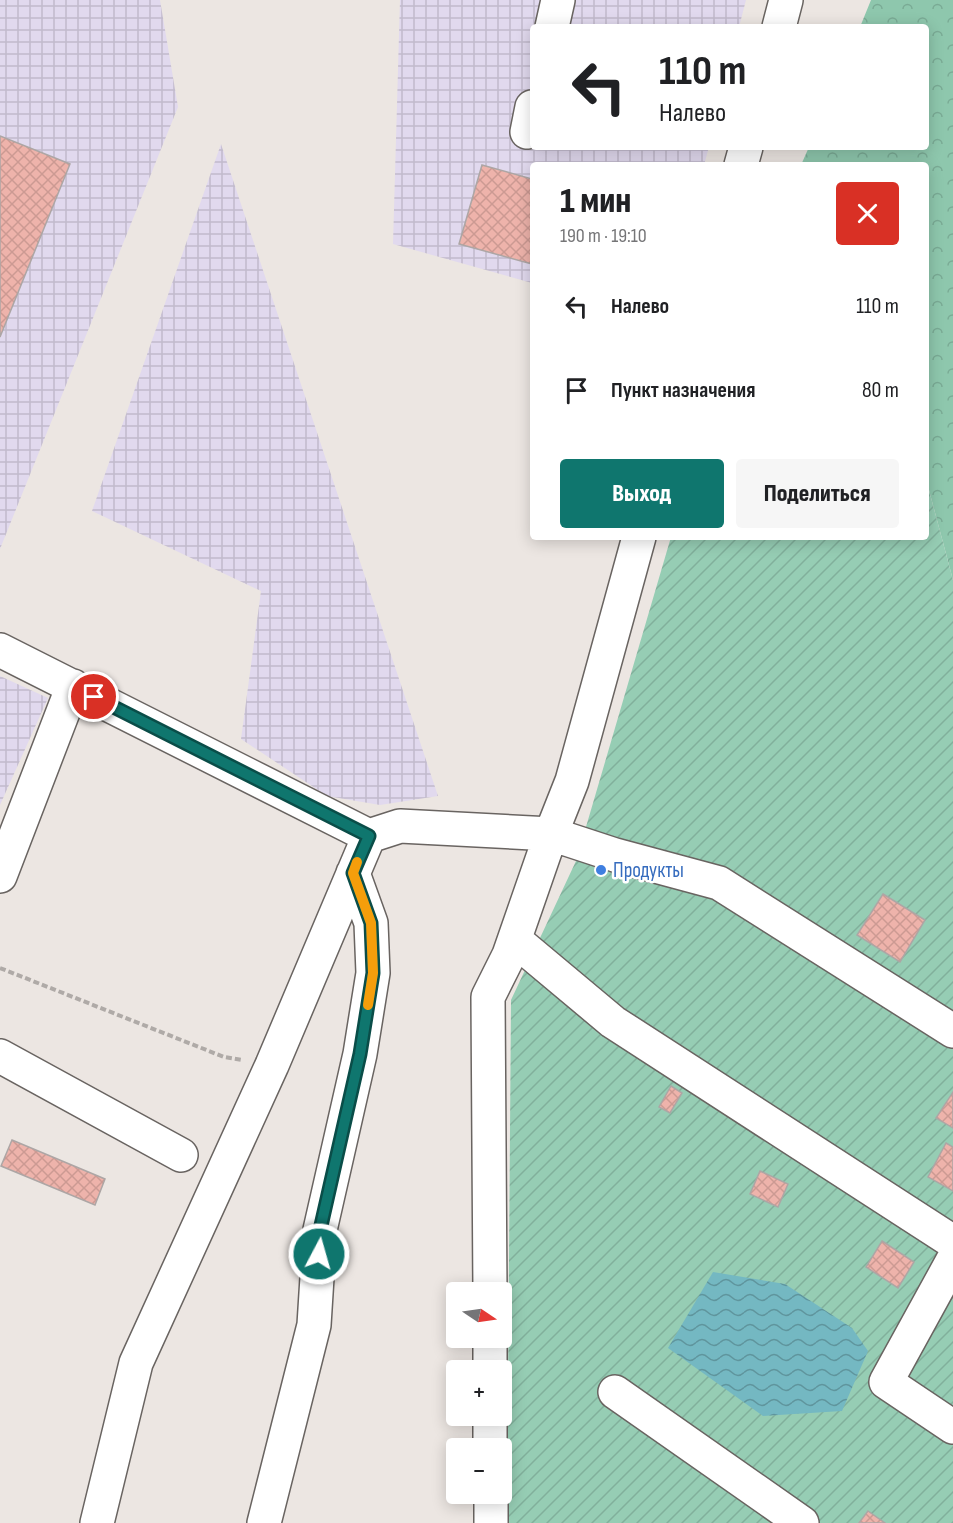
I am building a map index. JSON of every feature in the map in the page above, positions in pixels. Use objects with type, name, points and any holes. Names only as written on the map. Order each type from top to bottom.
[{"type":"street","points":[[553,24],[558,0]]},
{"type":"street","points":[[489,1282],[488,997],[515,940],[550,834],[572,781],[638,540]]},
{"type":"street","points":[[0,650],[369,836],[400,826],[550,834],[615,855],[719,883],[953,1031]]},
{"type":"street","points":[[0,876],[72,686]]},
{"type":"street","points":[[97,1523],[136,1363],[272,1065],[369,836]]},
{"type":"street","points":[[264,1523],[314,1325],[320,1230],[360,1054],[373,973],[371,923],[353,873]]},
{"type":"street","points":[[515,940],[614,1022],[953,1242]]},
{"type":"street","points":[[0,1056],[181,1155]]},
{"type":"street","points":[[953,1260],[886,1382],[953,1427]]},
{"type":"street","points":[[615,1392],[802,1523]]},
{"type":"street","points":[[490,1504],[491,1523]]},
{"type":"path","points":[[0,968],[224,1058],[272,1065]]},
{"type":"shaded area","points":[[0,0],[160,0],[178,107],[0,549]]},
{"type":"shaded area","points":[[400,0],[746,0],[740,24],[530,24],[530,150],[708,150],[705,162],[530,162],[530,282],[393,244]]},
{"type":"shaded area","points":[[221,144],[438,796],[380,805],[327,796],[241,739],[261,591],[92,511]]},
{"type":"shaded area","points":[[0,676],[48,698],[0,805]]},
{"type":"green space","points":[[871,0],[953,0],[953,580],[929,490],[929,162],[802,162],[808,150],[929,150],[929,24],[861,24]]},
{"type":"green space","points":[[929,490],[953,580],[953,1523],[507,1523],[507,1504],[512,1504],[512,1438],[508,1438],[508,1426],[512,1426],[512,1360],[508,1360],[508,1348],[512,1348],[512,1282],[509,1282],[511,1000],[576,861],[670,540],[929,540]]},
{"type":"water","points":[[713,1272],[785,1284],[852,1328],[868,1351],[842,1411],[763,1416],[668,1348]]},
{"type":"building","points":[[0,136],[70,164],[0,337]]},
{"type":"building","points":[[482,165],[530,178],[530,263],[459,244]]},
{"type":"building","points":[[883,894],[925,920],[900,962],[857,935]]},
{"type":"building","points":[[671,1086],[682,1093],[670,1113],[659,1107]]},
{"type":"building","points":[[953,1092],[953,1128],[936,1118]]},
{"type":"building","points":[[12,1140],[105,1179],[95,1205],[1,1166]]},
{"type":"building","points":[[946,1143],[953,1147],[953,1191],[928,1177]]},
{"type":"building","points":[[760,1171],[788,1184],[778,1207],[750,1194]]},
{"type":"building","points":[[882,1241],[914,1262],[898,1288],[866,1267]]},
{"type":"building","points":[[868,1511],[885,1523],[859,1523]]},
{"type":"slow traffic","points":[[357,862],[353,873],[371,923],[373,973],[368,1005]]},
{"type":"place","name":"Продукты","points":[[601,870]]},
{"type":"route","points":[[94,697],[369,836],[353,873],[371,923],[373,973],[360,1054],[320,1230],[319,1254]]}]
